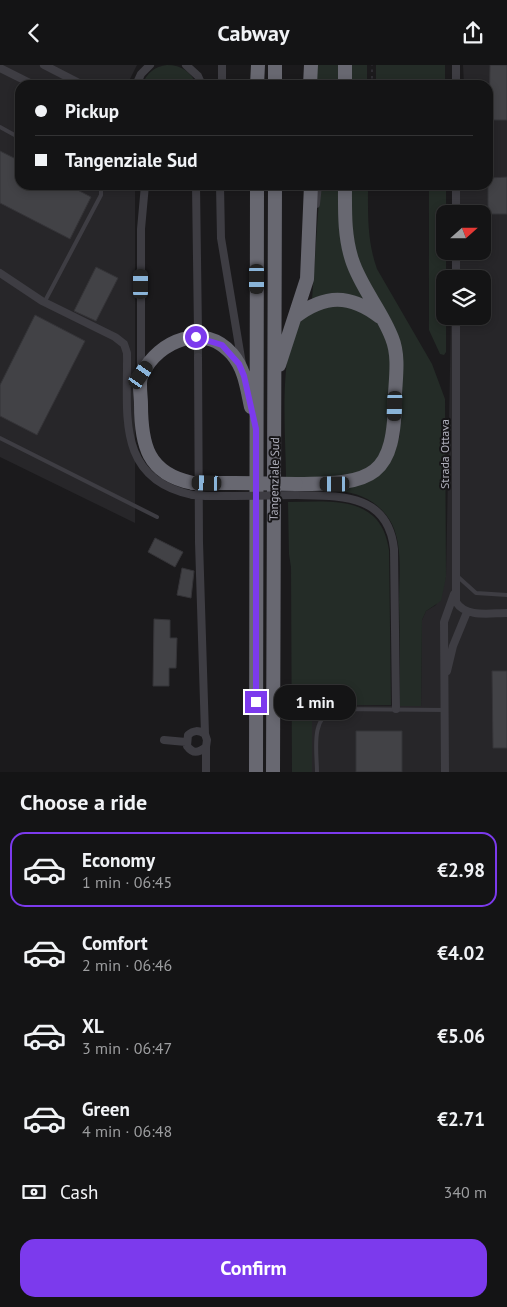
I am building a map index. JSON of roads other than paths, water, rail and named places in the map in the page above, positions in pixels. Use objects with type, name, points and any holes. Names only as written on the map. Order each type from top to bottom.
[{"type":"highway","points":[[258,65],[258,80]]},
{"type":"highway","points":[[275,65],[275,80]]},
{"type":"highway","points":[[310,65],[310,80]]},
{"type":"highway","points":[[345,65],[345,80]]},
{"type":"highway","name":"Tangenziale Sud","points":[[256,772],[257,190]]},
{"type":"highway","name":"Tangenziale Sud","points":[[272,772],[275,190]]},
{"type":"highway","points":[[274,383],[307,279],[311,226],[311,190]]},
{"type":"highway","points":[[256,429],[244,376],[232,354],[222,345],[196,337],[180,339],[162,348],[141,375],[141,432],[147,451],[156,465],[168,475],[193,489],[296,489],[355,481],[372,472],[389,452],[395,433],[396,352],[393,340],[358,276],[349,249],[345,219],[345,190]]},
{"type":"highway","points":[[295,317],[308,307],[337,299],[356,302],[382,319]]},
{"type":"street","points":[[44,65],[73,80]]},
{"type":"street","points":[[186,65],[200,80]]},
{"type":"street","points":[[222,65],[222,80]]},
{"type":"street","points":[[456,65],[456,80]]},
{"type":"street","points":[[139,80],[147,66]]},
{"type":"street","points":[[0,68],[24,80]]},
{"type":"street","points":[[141,375],[141,229],[145,190]]},
{"type":"street","points":[[196,190],[198,332]]},
{"type":"street","points":[[220,190],[221,238],[244,376]]},
{"type":"street","points":[[311,226],[317,190]]},
{"type":"street","points":[[456,190],[456,205]]},
{"type":"street","points":[[0,273],[44,302],[115,337],[124,344],[128,353],[128,422],[130,439],[136,455],[156,481],[173,490],[193,489]]},
{"type":"street","name":"Strada Ottava","points":[[446,676],[464,610],[456,602],[455,591],[456,325]]},
{"type":"street","points":[[198,357],[199,542],[205,734],[207,740],[206,772]]},
{"type":"street","points":[[296,489],[353,498],[374,509],[390,530],[394,549],[396,709]]},
{"type":"street","name":"Strada Ottava","points":[[445,772],[446,676],[442,649],[444,622],[455,591]]},
{"type":"street","points":[[464,610],[507,613]]},
{"type":"street","points":[[205,734],[193,731],[188,735],[186,742],[187,746],[194,752],[206,747]]},
{"type":"street","points":[[164,741],[186,742]]},
{"type":"lane","points":[[0,127],[15,135]]},
{"type":"lane","points":[[44,302],[101,195],[101,190]]},
{"type":"lane","points":[[0,438],[157,517]]},
{"type":"lane","points":[[455,574],[468,588],[476,593],[507,595]]},
{"type":"lane","points":[[317,772],[317,728],[327,712],[334,709],[445,710]]},
{"type":"tunnel","points":[[198,336],[198,357]]}]
